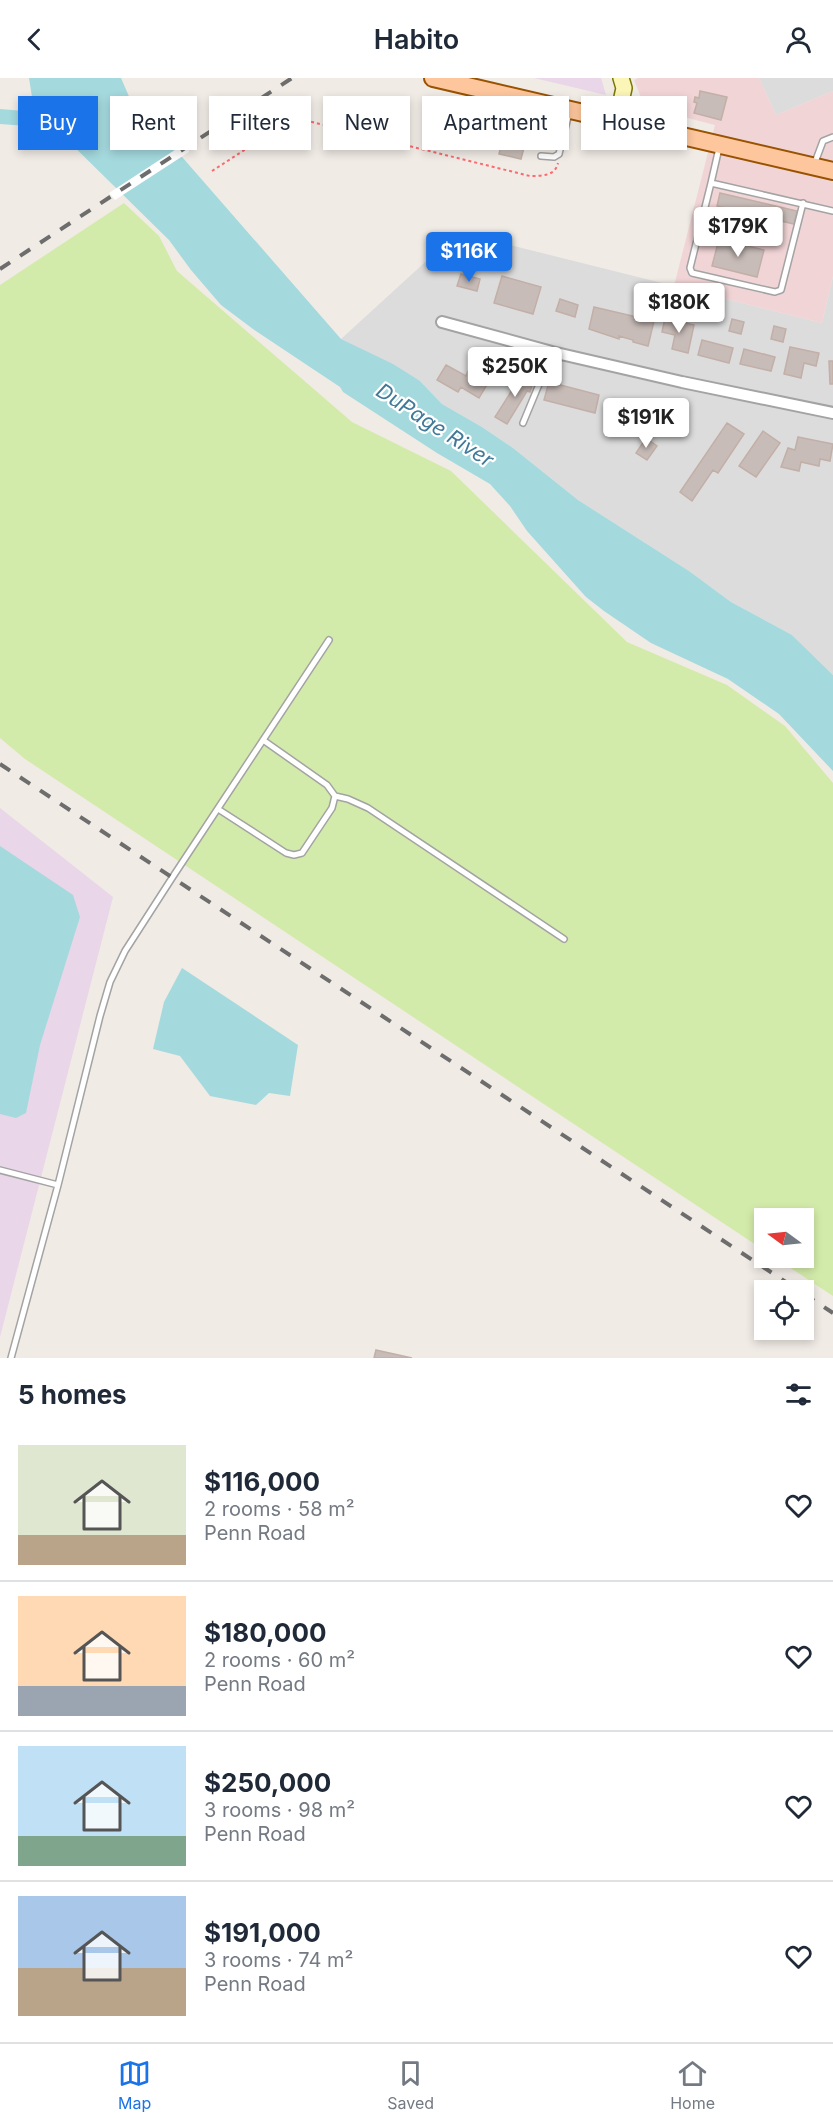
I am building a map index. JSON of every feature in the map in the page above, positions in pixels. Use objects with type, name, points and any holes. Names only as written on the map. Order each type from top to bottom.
[{"type":"main road","points":[[433,78],[581,112]]},
{"type":"main road","points":[[621,78],[624,88],[622,96]]},
{"type":"main road","points":[[687,137],[833,171]]},
{"type":"street","points":[[442,322],[552,352],[833,413]]},
{"type":"lane","points":[[541,156],[554,158],[559,154],[570,109]]},
{"type":"lane","points":[[814,167],[824,141],[833,137]]},
{"type":"lane","points":[[720,145],[690,268],[692,273],[776,292],[781,290],[803,203]]},
{"type":"lane","points":[[711,183],[833,211]]},
{"type":"lane","points":[[523,423],[552,352]]},
{"type":"lane","points":[[11,1358],[58,1185],[100,1016],[111,982],[126,951],[329,639]]},
{"type":"lane","points":[[263,740],[327,785],[335,796],[368,808],[564,939]]},
{"type":"lane","points":[[218,809],[286,853],[294,855],[302,853],[332,808],[335,796]]},
{"type":"lane","points":[[0,1170],[58,1185]]},
{"type":"path","points":[[212,171],[280,127],[300,119],[530,176],[551,174],[558,167],[559,154]]},
{"type":"shaded area","points":[[534,78],[601,78],[606,95]]},
{"type":"shaded area","points":[[638,78],[759,78],[776,115],[833,91],[833,276],[822,323],[674,286],[715,125],[687,118],[687,96],[641,96],[634,80]]},
{"type":"shaded area","points":[[759,78],[833,78],[833,91],[776,115]]},
{"type":"shaded area","points":[[458,232],[822,323],[833,276],[833,675],[792,635],[731,602],[689,571],[578,500],[513,448],[442,404],[420,381],[341,339]]},
{"type":"shaded area","points":[[0,808],[113,897],[0,1337]]},
{"type":"green space","points":[[124,203],[159,236],[177,271],[352,422],[451,471],[627,642],[727,685],[785,726],[833,783],[833,1296],[814,1283],[814,1280],[809,1280],[791,1268],[814,1268],[814,1208],[754,1208],[754,1244],[25,759],[0,738],[0,285]]},
{"type":"water","name":"DuPage River","points":[[29,78],[121,78],[129,96],[110,96],[110,150],[176,150],[341,339],[393,364],[420,381],[442,404],[513,448],[578,500],[689,571],[731,602],[792,635],[833,675],[833,771],[779,714],[728,679],[651,643],[586,597],[527,531],[510,506],[490,484],[437,453],[343,392],[340,387],[221,305],[169,240],[77,150],[98,150],[98,96],[32,96]]},
{"type":"water","points":[[0,109],[18,110],[18,125],[0,124]]},
{"type":"water","points":[[0,846],[73,895],[80,917],[40,1045],[26,1113],[16,1118],[0,1114]]},
{"type":"water","points":[[182,968],[298,1045],[290,1096],[269,1093],[256,1105],[210,1096],[180,1056],[153,1049],[164,1002]]},
{"type":"pier","points":[[175,150],[189,150],[189,152],[115,200],[109,193]]},
{"type":"building","points":[[700,91],[727,97],[721,120],[694,113],[697,103],[694,102],[695,97],[699,98]]},
{"type":"building","points":[[500,150],[523,150],[521,159],[499,154]]},
{"type":"building","points":[[720,193],[797,211],[794,224],[717,206]]},
{"type":"building","points":[[719,239],[764,250],[757,277],[712,266]]},
{"type":"building","points":[[461,274],[480,279],[477,291],[457,286]]},
{"type":"building","points":[[502,276],[541,287],[533,314],[494,303]]},
{"type":"building","points":[[560,299],[578,305],[575,317],[556,311]]},
{"type":"building","points":[[594,307],[654,321],[648,346],[589,329]]},
{"type":"building","points":[[665,318],[694,325],[688,353],[672,349],[675,335],[662,332]]},
{"type":"building","points":[[732,319],[744,322],[741,334],[729,331]]},
{"type":"building","points":[[774,326],[786,329],[783,342],[771,339]]},
{"type":"building","points":[[702,340],[733,348],[729,363],[698,355]]},
{"type":"building","points":[[790,347],[819,353],[816,366],[804,363],[801,378],[784,374]]},
{"type":"building","points":[[744,349],[775,357],[771,371],[740,364]]},
{"type":"building","points":[[829,361],[833,361],[833,384],[830,384]]},
{"type":"building","points":[[446,365],[466,376],[468,371],[488,383],[479,398],[461,387],[458,392],[437,380]]},
{"type":"building","points":[[519,374],[534,378],[530,392],[527,391],[507,424],[495,417],[514,387],[516,388]]},
{"type":"building","points":[[549,382],[599,395],[595,413],[544,400]]},
{"type":"building","points":[[727,423],[744,434],[718,473],[713,470],[692,501],[680,492]]},
{"type":"building","points":[[763,431],[780,443],[756,477],[739,466]]},
{"type":"building","points":[[798,437],[833,444],[830,461],[820,459],[819,466],[801,462],[799,471],[781,467],[788,448],[795,450]]},
{"type":"building","points":[[646,438],[657,446],[647,460],[636,453]]},
{"type":"building","points":[[376,1350],[412,1358],[374,1358]]},
{"type":"railway","points":[[0,269],[292,78]]},
{"type":"railway","points":[[0,764],[783,1280]]},
{"type":"railway","points":[[814,1301],[833,1313]]}]
